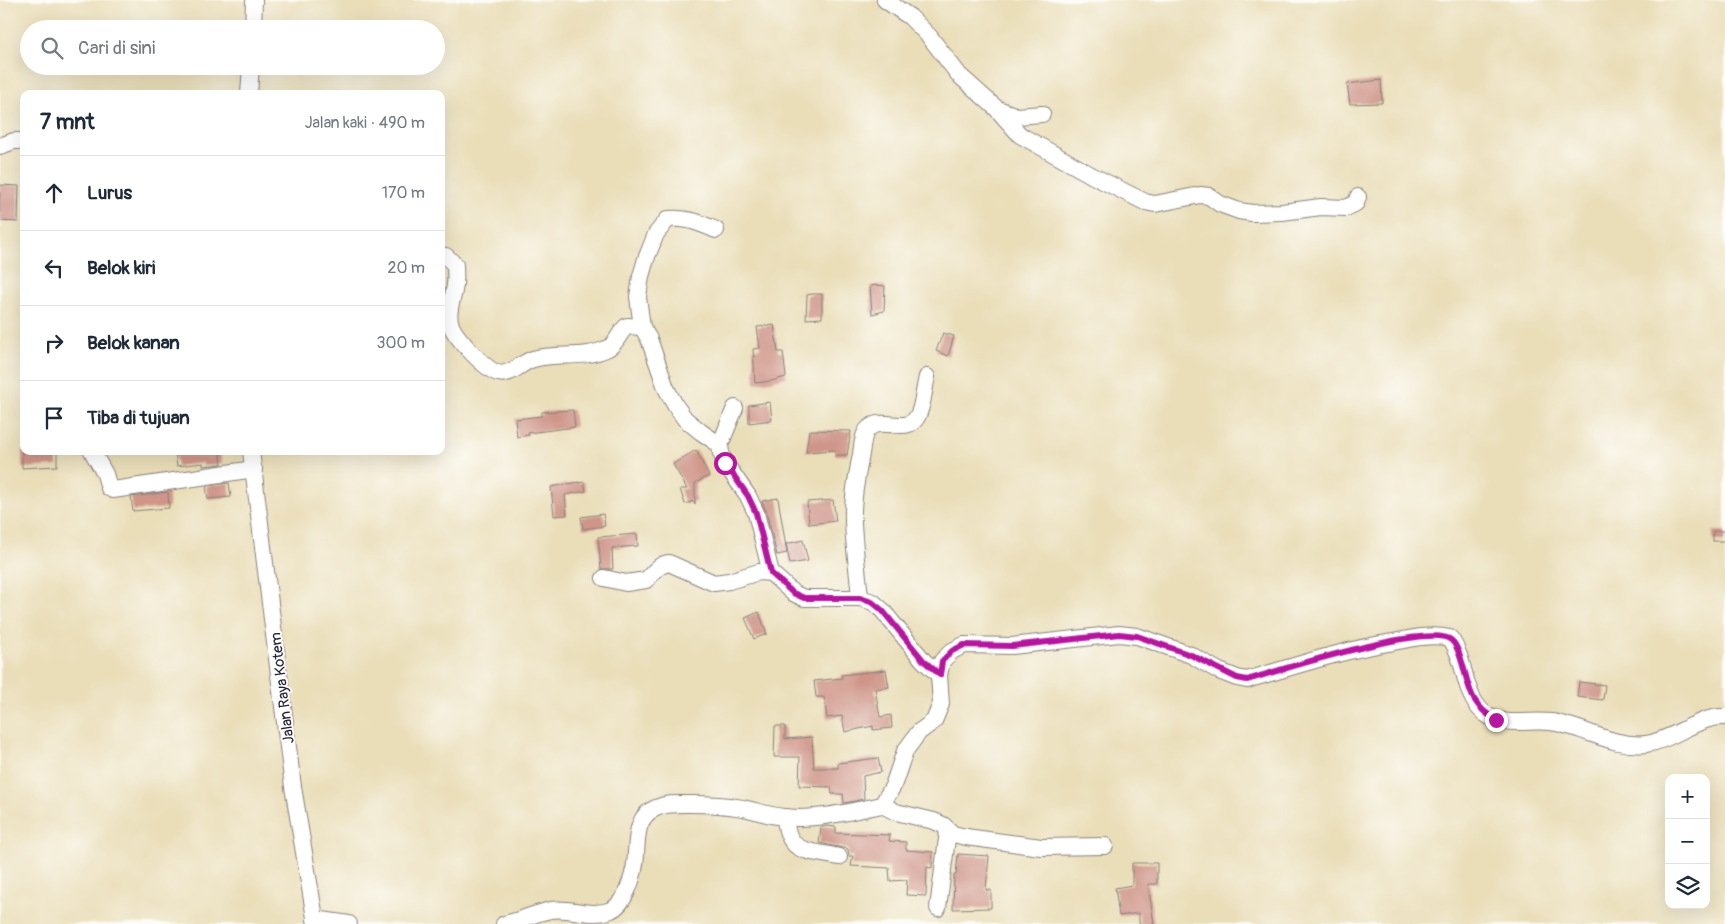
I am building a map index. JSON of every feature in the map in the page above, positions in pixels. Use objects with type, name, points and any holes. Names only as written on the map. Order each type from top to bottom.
[{"type":"street","points":[[253,20],[254,0]]},
{"type":"street","points":[[885,0],[910,17],[929,36],[959,75],[996,108],[1020,135],[1093,176],[1145,202],[1155,204],[1200,195],[1209,196],[1220,204],[1238,211],[1252,213],[1282,212],[1321,207],[1346,208],[1356,203],[1358,197]]},
{"type":"street","points":[[249,90],[250,75]]},
{"type":"street","points":[[996,108],[1017,116],[1042,114]]},
{"type":"street","points":[[0,146],[20,142]]},
{"type":"street","points":[[716,230],[695,220],[668,219],[656,234],[646,259],[638,297],[642,327],[649,339],[666,388],[675,405],[685,419],[720,446]]},
{"type":"street","points":[[445,256],[455,265],[456,282],[448,314],[451,327],[472,354],[498,373],[506,373],[530,360],[539,358],[577,356],[600,352],[614,344],[621,330],[627,326],[642,327]]},
{"type":"street","points":[[860,598],[853,522],[855,486],[864,439],[867,430],[874,425],[904,425],[913,423],[918,416],[927,377]]},
{"type":"street","points":[[735,408],[720,446],[721,453],[725,463],[748,496],[756,513],[771,573],[793,593],[804,598],[860,598],[872,602],[882,610],[923,660],[940,675]]},
{"type":"street","points":[[94,455],[105,474],[108,488],[113,490],[254,469]]},
{"type":"street","name":"Jalan Raya Kotem","points":[[252,455],[293,787],[315,921]]},
{"type":"street","points":[[604,578],[626,583],[646,580],[656,569],[669,563],[714,583],[729,582],[759,572],[771,573]]},
{"type":"street","points":[[882,805],[893,786],[905,751],[919,732],[934,721],[941,704],[940,675],[942,661],[952,651],[964,645],[1012,646],[1119,634],[1137,636],[1191,655],[1228,675],[1247,680],[1366,646],[1436,636],[1450,638],[1457,648],[1475,703],[1496,720],[1550,722],[1584,730],[1617,742],[1648,744],[1707,720],[1725,717]]},
{"type":"street","points":[[504,924],[550,910],[564,909],[593,914],[612,910],[624,897],[635,865],[639,824],[648,812],[669,804],[716,804],[744,808],[785,818],[820,816],[882,805],[896,812],[934,821],[943,825],[953,834],[966,837],[1041,847],[1105,846]]},
{"type":"street","points":[[785,818],[788,836],[798,848],[839,857]]},
{"type":"street","points":[[938,908],[948,830]]},
{"type":"street","points":[[315,921],[349,924]]},
{"type":"building","points":[[1381,80],[1382,103],[1350,104],[1347,84]]},
{"type":"building","points":[[0,185],[19,186],[18,222],[0,221]]},
{"type":"building","points":[[870,286],[885,286],[884,311],[872,314]]},
{"type":"building","points":[[822,294],[822,318],[806,319],[807,295]]},
{"type":"building","points":[[774,325],[778,352],[783,352],[786,377],[755,383],[753,349],[760,348],[757,327]]},
{"type":"building","points":[[943,333],[954,336],[948,356],[936,351]]},
{"type":"building","points":[[770,402],[772,420],[749,423],[749,405]]},
{"type":"building","points":[[573,410],[575,427],[528,433],[529,435],[517,437],[515,419],[542,416],[542,412]]},
{"type":"building","points":[[809,430],[851,431],[847,455],[835,455],[835,450],[806,452]]},
{"type":"building","points":[[696,450],[709,476],[695,483],[695,504],[694,501],[685,504],[680,489],[687,489],[673,464]]},
{"type":"building","points":[[22,455],[57,455],[57,466],[22,468]]},
{"type":"building","points":[[176,455],[221,455],[222,464],[203,466],[203,463],[177,466]]},
{"type":"building","points":[[584,482],[586,491],[565,495],[567,515],[554,516],[551,487]]},
{"type":"building","points":[[229,483],[231,497],[208,499],[206,486]]},
{"type":"building","points":[[168,492],[169,508],[133,511],[131,497]]},
{"type":"building","points":[[778,498],[787,553],[777,555],[762,501]]},
{"type":"building","points":[[833,500],[836,521],[809,524],[807,502]]},
{"type":"building","points":[[603,514],[605,526],[583,529],[581,517]]},
{"type":"building","points":[[1713,531],[1725,531],[1725,541],[1713,541]]},
{"type":"building","points":[[637,534],[638,546],[612,548],[613,569],[601,569],[598,537]]},
{"type":"building","points":[[803,540],[808,561],[790,564],[786,544]]},
{"type":"building","points":[[759,612],[767,634],[754,639],[745,618]]},
{"type":"building","points":[[886,670],[889,687],[875,689],[880,717],[891,715],[892,728],[873,730],[873,726],[845,732],[842,716],[827,718],[824,697],[816,697],[814,681],[842,678],[841,675]]},
{"type":"building","points":[[1579,682],[1605,685],[1603,700],[1577,697]]},
{"type":"building","points":[[775,726],[785,726],[785,739],[812,737],[814,768],[838,768],[838,763],[878,758],[881,772],[863,776],[864,799],[844,803],[843,794],[832,794],[831,787],[799,786],[800,757],[774,757]]},
{"type":"building","points":[[821,827],[836,827],[836,833],[890,835],[889,841],[906,842],[906,850],[933,852],[932,868],[927,867],[926,896],[906,895],[907,880],[890,881],[889,868],[851,866],[853,856],[849,856],[848,849],[819,843]]},
{"type":"building","points":[[958,854],[989,856],[986,890],[991,890],[991,908],[953,909],[954,875],[956,875]]},
{"type":"building","points":[[1132,863],[1157,863],[1157,884],[1148,884],[1154,924],[1139,924],[1139,913],[1119,916],[1115,888],[1132,885]]},
{"type":"route","points":[[725,463],[748,496],[756,513],[771,573],[793,593],[804,598],[860,598],[872,602],[882,610],[923,660],[940,675],[942,661],[952,651],[964,645],[1012,646],[1119,634],[1137,636],[1191,655],[1219,671],[1242,680],[1247,680],[1366,646],[1436,636],[1450,638],[1457,648],[1475,703],[1496,720]]}]
